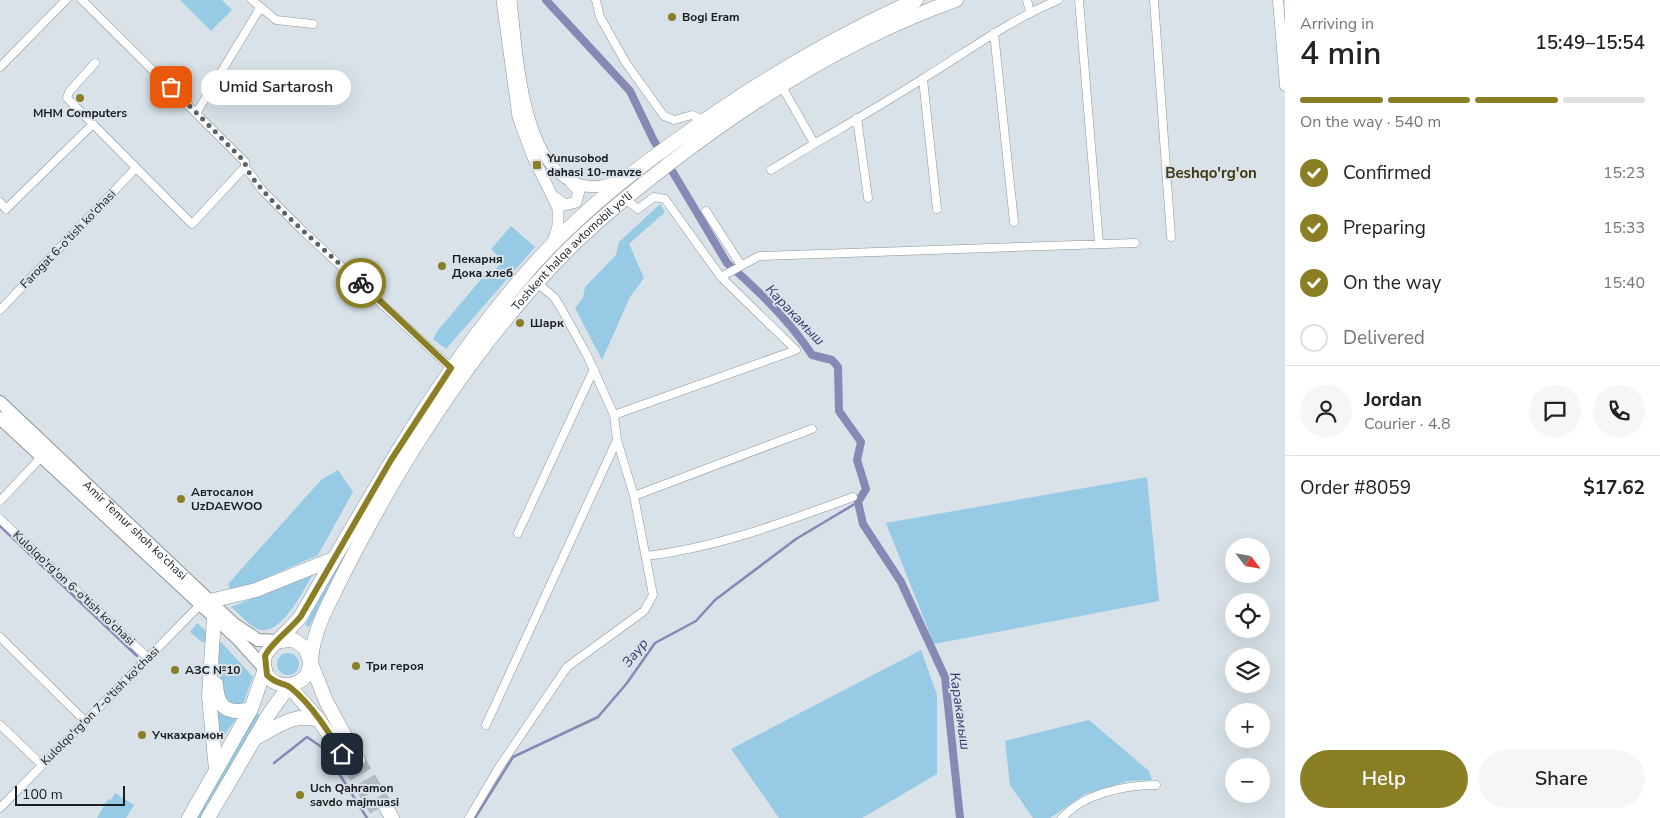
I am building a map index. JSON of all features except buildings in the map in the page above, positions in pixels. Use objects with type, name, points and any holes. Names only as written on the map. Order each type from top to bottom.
[{"type":"highway","name":"Toshkent halqa avtomobil yo'li","points":[[208,818],[269,714],[289,686],[302,680],[310,668],[317,631],[328,604],[369,528],[422,437],[503,324],[537,283],[578,239],[624,198],[679,156],[782,85],[855,44],[956,0]]},
{"type":"highway","name":"Toshkent halqa avtomobil yo'li","points":[[189,818],[251,709],[265,669],[265,656],[268,650],[280,641],[301,616],[405,437],[451,368],[491,314],[551,246],[590,208],[645,162],[703,120],[804,55],[864,23],[912,1]]},
{"type":"highway","points":[[491,314],[503,324]]},
{"type":"highway","points":[[205,603],[256,590],[334,559]]},
{"type":"highway","points":[[321,690],[321,648],[328,604]]},
{"type":"highway","points":[[214,618],[209,696],[216,770]]},
{"type":"highway","points":[[265,669],[271,680],[289,686],[308,705],[353,763],[321,690],[309,654],[300,643],[287,639],[280,641]]},
{"type":"highway","points":[[211,660],[217,666],[217,691],[221,705],[234,711],[251,709]]},
{"type":"highway","points":[[269,714],[291,701],[297,700],[308,705]]},
{"type":"highway","points":[[254,739],[298,716],[319,720]]},
{"type":"highway","points":[[381,811],[392,818]]},
{"type":"main road","points":[[502,0],[516,110],[532,156],[554,197],[559,219],[557,233],[551,246]]},
{"type":"main road","points":[[511,0],[522,89],[529,119],[552,166],[557,173],[579,191],[576,202],[565,205],[554,197]]},
{"type":"main road","points":[[571,183],[583,186],[600,186],[618,181],[632,173]]},
{"type":"main road","name":"Amir Temur shoh ko'chasi","points":[[0,402],[45,453]]},
{"type":"main road","name":"Amir Temur shoh ko'chasi","points":[[0,418],[45,453],[205,603],[253,637],[264,641],[280,641]]},
{"type":"main road","name":"Amir Temur shoh ko'chasi","points":[[205,603],[214,618],[245,646],[265,669]]},
{"type":"street","points":[[0,67],[66,0]]},
{"type":"street","points":[[82,0],[197,112],[245,162],[245,167],[263,191],[302,230],[451,368]]},
{"type":"street","points":[[252,0],[270,17],[282,22],[313,24]]},
{"type":"street","points":[[596,0],[600,18],[626,63],[664,116],[674,120],[692,115],[703,120]]},
{"type":"street","points":[[1026,0],[1030,12]]},
{"type":"street","points":[[771,170],[923,79],[994,33],[1030,12],[1058,0]]},
{"type":"street","points":[[1079,0],[1099,243]]},
{"type":"street","points":[[1154,0],[1171,237]]},
{"type":"street","points":[[1278,0],[1285,86]]},
{"type":"street","points":[[197,112],[260,8]]},
{"type":"street","points":[[994,33],[1014,222]]},
{"type":"street","points":[[95,63],[67,95],[93,124],[192,224],[245,167]]},
{"type":"street","points":[[923,79],[936,209]]},
{"type":"street","points":[[782,85],[814,143]]},
{"type":"street","points":[[856,118],[868,198]]},
{"type":"street","points":[[0,202],[6,209],[93,124]]},
{"type":"street","name":"Farogat 6-o'tish ko'chasi","points":[[0,310],[136,168]]},
{"type":"street","points":[[614,415],[796,350],[721,277],[665,199],[654,197],[638,209],[624,198]]},
{"type":"street","points":[[706,211],[741,265]]},
{"type":"street","points":[[721,277],[759,256],[1136,243]]},
{"type":"street","points":[[469,818],[498,769],[567,667],[644,611],[653,595],[634,496],[618,440],[614,415],[594,369],[554,297],[537,283]]},
{"type":"street","points":[[518,533],[594,369]]},
{"type":"street","points":[[634,496],[812,428]]},
{"type":"street","points":[[486,724],[618,440]]},
{"type":"street","points":[[0,501],[45,453]]},
{"type":"street","points":[[647,556],[683,552],[755,534],[853,497]]},
{"type":"street","name":"Kulolqo'rg'on 6-o'tish ko'chasi","points":[[0,519],[148,658]]},
{"type":"street","name":"Kulolqo'rg'on 7-o'tish ko'chasi","points":[[0,808],[205,603]]},
{"type":"street","points":[[0,637],[85,721]]},
{"type":"street","points":[[0,725],[42,765]]},
{"type":"street","points":[[1062,818],[1072,807],[1099,795],[1139,785],[1156,785]]},
{"type":"shaded area","points":[[180,0],[222,0],[232,10],[211,31]]},
{"type":"shaded area","points":[[660,204],[665,212],[629,244],[644,278],[630,297],[602,360],[575,308],[583,298],[585,287],[616,255],[619,242]]},
{"type":"shaded area","points":[[511,226],[535,247],[446,349],[433,339],[438,330],[489,270],[493,272],[503,261],[491,249]]},
{"type":"shaded area","points":[[338,470],[353,492],[318,555],[232,593],[228,584],[321,480]]},
{"type":"shaded area","points":[[1147,477],[1159,601],[934,644],[886,523]]},
{"type":"shaded area","points":[[377,494],[381,496],[309,627],[305,625]]},
{"type":"shaded area","points":[[313,574],[290,612],[273,627],[264,630],[255,628],[231,607]]},
{"type":"shaded area","points":[[197,623],[209,634],[205,642],[202,642],[190,632]]},
{"type":"shaded area","points":[[221,642],[253,677],[243,704],[230,702],[220,692],[221,669],[218,660],[214,658],[216,643]]},
{"type":"shaded area","points":[[921,650],[937,695],[937,774],[862,818],[779,818],[731,749]]},
{"type":"shaded area","points":[[288,653],[296,656],[299,664],[296,672],[288,675],[280,672],[277,664],[280,656]]},
{"type":"shaded area","points":[[216,706],[237,717],[220,742],[218,739]]},
{"type":"shaded area","points":[[256,713],[261,716],[203,818],[196,818]]},
{"type":"shaded area","points":[[1089,720],[1149,771],[1152,780],[1128,781],[1085,794],[1050,818],[1033,818],[1010,785],[1005,741]]},
{"type":"shaded area","points":[[115,793],[134,805],[126,818],[97,818],[108,799],[111,800]]},
{"type":"waterway","name":"Каракамыш","points":[[546,0],[630,91],[653,139],[727,263],[773,306],[812,355],[832,360],[838,367],[839,411],[861,442],[857,460],[866,489],[858,502],[863,524],[901,582],[945,677],[960,818]]},
{"type":"waterway","name":"Заур","points":[[475,818],[513,757],[598,717],[627,683],[655,643],[696,621],[715,600],[796,539],[858,502]]},
{"type":"waterway","points":[[0,526],[137,656]]},
{"type":"waterway","points":[[274,763],[307,737],[323,748],[367,818]]},
{"type":"tunnel","points":[[358,760],[385,805]]},
{"type":"tunnel","points":[[349,765],[376,810]]},
{"type":"way so far","points":[[171,87],[245,162],[245,167],[263,191],[302,230],[361,283]]},
{"type":"place","name":"Bogi Eram","points":[[672,17]]},
{"type":"place","name":"Umid Sartarosh","points":[[171,87]]},
{"type":"place","name":"MHM Computers","points":[[80,98]]},
{"type":"place","name":"Yunusobod dahasi 10-mavze","points":[[537,165]]},
{"type":"place","name":"Пекарня Дока хлеб","points":[[442,266]]},
{"type":"place","name":"Шарк","points":[[520,323]]},
{"type":"place","name":"Автосалон UzDAEWOO","points":[[181,499]]},
{"type":"place","name":"Три героя","points":[[356,666]]},
{"type":"place","name":"АЗС №10","points":[[175,670]]},
{"type":"place","name":"Учкахрамон","points":[[142,735]]},
{"type":"place","name":"Uch Qahramon savdo majmuasi","points":[[300,795]]},
{"type":"district","name":"Beshqo'rg'on","points":[[1211,173]]},
{"type":"route","points":[[342,754],[308,705],[289,686],[271,680],[267,675],[264,662],[265,656],[272,645],[286,635],[301,616],[391,460],[451,368],[361,283]]}]
